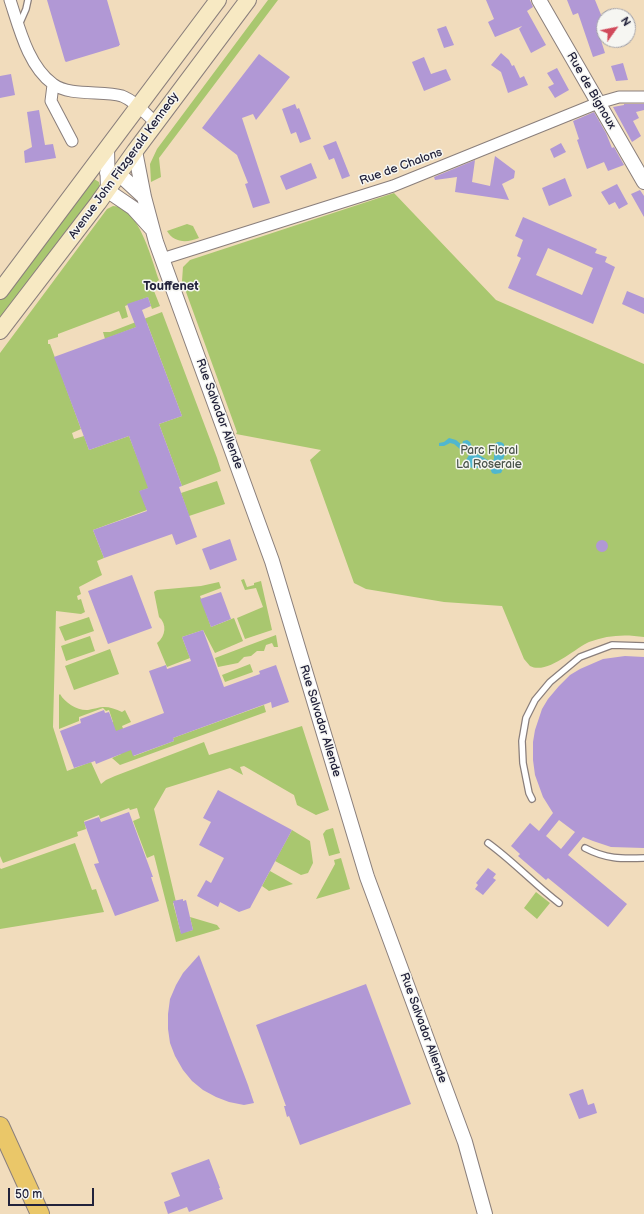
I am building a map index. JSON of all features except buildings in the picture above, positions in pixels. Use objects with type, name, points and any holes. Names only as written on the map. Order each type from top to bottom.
[{"type":"main road","name":"Avenue John Fitzgerald Kennedy","points":[[0,291],[218,0]]},
{"type":"main road","name":"Avenue John Fitzgerald Kennedy","points":[[0,331],[108,191],[113,173],[135,151],[248,0]]},
{"type":"main road","points":[[0,1126],[40,1214]]},
{"type":"main road","points":[[0,1147],[30,1214]]},
{"type":"street","points":[[10,0],[32,59],[40,71],[53,84],[61,88],[85,93],[121,96],[127,98],[156,123]]},
{"type":"street","name":"Rue de Bignoux","points":[[538,0],[644,182]]},
{"type":"street","points":[[53,84],[51,102],[72,141]]},
{"type":"street","name":"Rue de Chalons","points":[[162,259],[393,186],[598,103],[619,97],[644,97]]},
{"type":"street","points":[[107,149],[113,173]]},
{"type":"street","name":"Rue Salvador Allende","points":[[135,151],[152,229],[272,561],[366,877],[465,1142],[485,1214]]},
{"type":"street","points":[[89,172],[113,173],[144,197]]},
{"type":"street","name":"Rue Salvador Allende","points":[[108,191],[131,207],[152,229]]},
{"type":"lane","points":[[19,26],[28,0]]},
{"type":"lane","points":[[532,799],[529,793],[523,763],[522,741],[526,718],[535,700],[550,682],[580,657],[612,645],[644,646]]},
{"type":"lane","points":[[488,843],[501,852],[525,876],[559,903]]},
{"type":"lane","points":[[584,848],[596,854],[620,860],[644,858]]},
{"type":"green space","points":[[268,0],[278,0],[159,158],[161,177],[151,182],[150,164],[157,149]]},
{"type":"green space","points":[[94,179],[99,182],[100,188],[0,322],[0,300],[88,181]]},
{"type":"green space","name":"Parc Floral La Roseraie","points":[[394,193],[496,300],[644,364],[644,637],[616,636],[589,642],[552,664],[537,668],[530,666],[524,659],[502,606],[444,602],[366,589],[354,583],[310,460],[321,450],[236,434],[237,432],[182,281],[183,267],[190,260]]},
{"type":"green space","points":[[113,206],[122,208],[130,215],[137,224],[143,236],[159,280],[152,286],[160,306],[152,309],[148,297],[125,306],[128,317],[122,319],[119,311],[58,334],[58,337],[48,340],[48,344],[50,344],[81,429],[72,433],[74,439],[84,436],[89,450],[129,436],[149,488],[140,491],[147,510],[93,530],[104,558],[97,561],[102,575],[79,587],[81,594],[77,596],[78,600],[81,599],[85,612],[81,614],[56,611],[53,727],[67,771],[91,762],[101,784],[115,776],[204,742],[209,755],[302,726],[329,810],[316,815],[297,805],[294,795],[244,766],[240,767],[243,775],[230,768],[166,788],[154,809],[176,902],[173,903],[181,933],[193,930],[190,917],[217,925],[220,929],[176,942],[154,855],[147,858],[133,821],[140,818],[137,808],[130,810],[129,808],[100,819],[99,815],[84,821],[86,829],[77,832],[78,836],[3,863],[0,856],[0,353],[107,209]]},
{"type":"green space","points":[[187,224],[193,226],[199,238],[190,241],[181,241],[173,238],[167,231]]},
{"type":"green space","points":[[162,312],[221,471],[182,486],[159,424],[182,416],[147,323],[105,339],[103,332],[110,332]]},
{"type":"green space","points":[[217,481],[225,504],[189,516],[181,493]]},
{"type":"green space","points":[[244,579],[247,587],[261,581],[272,630],[245,639],[237,618],[263,607],[256,588],[245,590],[241,580]]},
{"type":"green space","points":[[219,582],[221,588],[200,596],[211,627],[234,618],[243,641],[215,653],[203,630],[182,637],[190,658],[167,667],[157,643],[164,634],[164,626],[159,617],[154,592],[157,590],[201,586]]},
{"type":"green space","points":[[89,617],[94,631],[65,641],[59,627]]},
{"type":"green space","points":[[276,635],[278,647],[274,647],[272,643],[266,645],[264,651],[257,651],[251,656],[244,657],[238,663],[218,667],[215,658]]},
{"type":"green space","points":[[90,636],[95,651],[66,661],[61,646]]},
{"type":"green space","points":[[110,649],[119,674],[74,690],[65,666]]},
{"type":"green space","points":[[250,664],[253,672],[225,682],[222,675]]},
{"type":"green space","points":[[60,694],[68,703],[76,708],[84,710],[108,707],[122,712],[125,710],[131,722],[122,726],[134,756],[174,741],[173,738],[264,705],[266,712],[120,765],[112,758],[121,754],[110,723],[113,722],[109,710],[106,711],[103,708],[79,717],[79,721],[59,729]]},
{"type":"green space","points":[[333,828],[340,853],[329,856],[323,834],[326,830]]},
{"type":"green space","points":[[292,830],[310,841],[313,863],[308,873],[301,875],[275,861]]},
{"type":"green space","points":[[75,843],[92,890],[96,889],[104,912],[0,929],[0,868],[1,869]]},
{"type":"green space","points":[[341,858],[350,889],[316,899],[335,864],[334,860]]},
{"type":"green space","points":[[270,871],[293,884],[269,891],[262,886]]},
{"type":"green space","points":[[536,892],[550,903],[537,919],[524,908]]},
{"type":"water","points":[[449,438],[456,440],[462,445],[463,441],[467,440],[470,442],[474,452],[491,462],[494,459],[494,445],[497,442],[503,443],[505,455],[501,473],[492,473],[489,466],[483,461],[478,468],[470,467],[466,460],[471,454],[466,448],[460,449],[454,444],[450,443],[444,446],[439,446],[439,443],[444,442]]},
{"type":"district","name":"Touffenet","points":[[171,287]]}]
